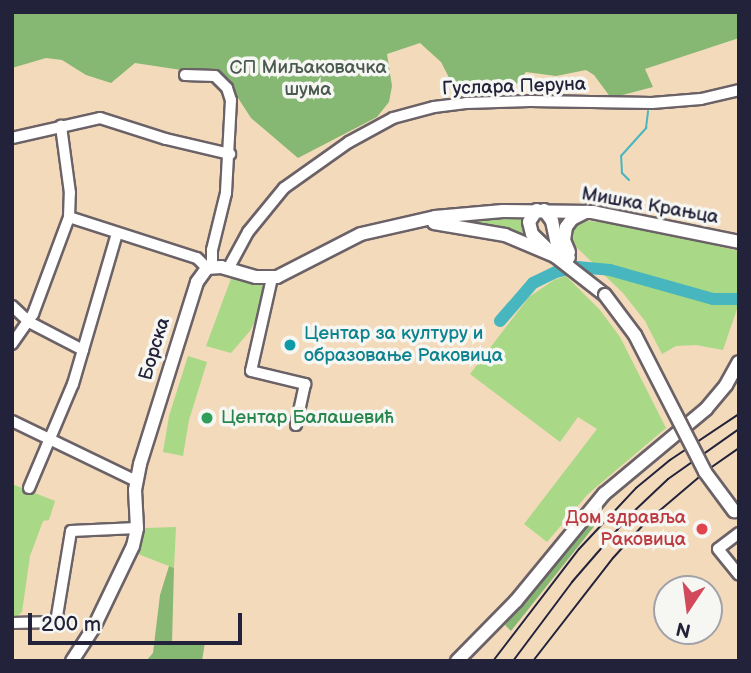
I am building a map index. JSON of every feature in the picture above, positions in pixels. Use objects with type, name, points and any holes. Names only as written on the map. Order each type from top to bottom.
[{"type":"main road","points":[[606,295],[555,256],[530,231],[529,222],[541,210],[552,221],[559,248],[598,283],[635,335],[705,472],[739,515]]},
{"type":"main road","name":"Мишка Крањца","points":[[272,278],[286,275],[320,253],[352,237],[412,222],[469,212],[588,212],[739,242]]},
{"type":"main road","points":[[574,261],[565,244],[564,233],[572,219],[588,212]]},
{"type":"main road","points":[[412,222],[480,229],[512,237],[555,256]]},
{"type":"main road","points":[[209,268],[272,278]]},
{"type":"main road","name":"Борска","points":[[72,661],[109,598],[133,546],[137,528],[136,481],[197,282],[209,268]]},
{"type":"main road","points":[[457,661],[516,601],[604,495],[706,409],[726,385],[739,362]]},
{"type":"street","name":"Борска","points":[[185,75],[215,76],[227,88],[231,100],[230,154],[224,202],[209,268]]},
{"type":"street","name":"Гуслара Перуна","points":[[228,269],[248,232],[284,188],[352,140],[393,118],[434,107],[466,103],[652,103],[701,99],[739,90]]},
{"type":"street","points":[[12,138],[100,118],[166,139],[230,154]]},
{"type":"street","points":[[12,344],[29,321],[69,217],[70,193],[61,126]]},
{"type":"street","points":[[69,217],[197,258],[209,268]]},
{"type":"street","points":[[29,488],[67,399],[117,234]]},
{"type":"street","points":[[272,278],[251,371],[305,384],[296,425]]},
{"type":"street","points":[[12,306],[29,321],[83,349]]},
{"type":"street","points":[[12,421],[136,481]]},
{"type":"street","points":[[12,623],[56,622],[71,531],[137,528]]},
{"type":"street","points":[[739,533],[718,549],[739,575]]},
{"type":"green space","name":"СП Миљаковачка шума","points":[[12,12],[739,12],[739,38],[645,69],[653,87],[611,98],[594,75],[586,70],[556,76],[526,72],[515,86],[493,87],[459,97],[441,62],[420,43],[387,54],[392,86],[389,102],[377,117],[298,158],[251,118],[227,81],[188,71],[135,63],[111,83],[86,75],[62,60],[46,58],[12,68]]},
{"type":"green space","points":[[527,215],[531,240],[459,220]]},
{"type":"green space","points":[[588,221],[622,224],[739,251],[739,296],[712,297],[594,264],[572,243],[570,235],[576,225]]},
{"type":"green space","points":[[598,269],[703,299],[739,303],[723,350],[696,345],[676,346],[662,354],[645,321],[623,293]]},
{"type":"green space","points":[[232,276],[265,286],[263,306],[250,331],[231,353],[206,346]]},
{"type":"green space","points":[[566,276],[600,310],[620,337],[666,428],[588,494],[547,542],[524,524],[597,429],[578,417],[560,442],[470,374],[529,297],[554,280]]},
{"type":"green space","points":[[188,356],[207,362],[189,420],[183,456],[163,452],[169,416]]},
{"type":"green space","points":[[12,484],[55,501],[49,520],[43,521],[30,556],[22,612],[13,620]]},
{"type":"green space","points":[[592,518],[596,524],[511,631],[505,625]]},
{"type":"green space","points":[[176,527],[174,568],[138,554],[144,528]]},
{"type":"green space","points":[[169,566],[174,568],[172,643],[205,642],[202,661],[146,661],[153,653],[160,595]]},
{"type":"waterway","points":[[629,180],[622,173],[621,156],[646,128],[648,111]]},
{"type":"waterway","points":[[500,321],[533,283],[556,272],[577,267],[610,270],[713,299],[739,299]]},
{"type":"railway","points":[[493,661],[579,549],[636,488],[670,460],[739,414]]},
{"type":"railway","points":[[513,661],[572,582],[631,514],[668,479],[739,429]]},
{"type":"railway","points":[[533,661],[613,558],[645,523],[706,471],[739,448]]},
{"type":"place","name":"Центар за културу и образовање Раковица","points":[[290,345]]},
{"type":"place","name":"Центар Балашевић","points":[[207,418]]},
{"type":"place","name":"Дом здравља Раковица","points":[[702,529]]}]
